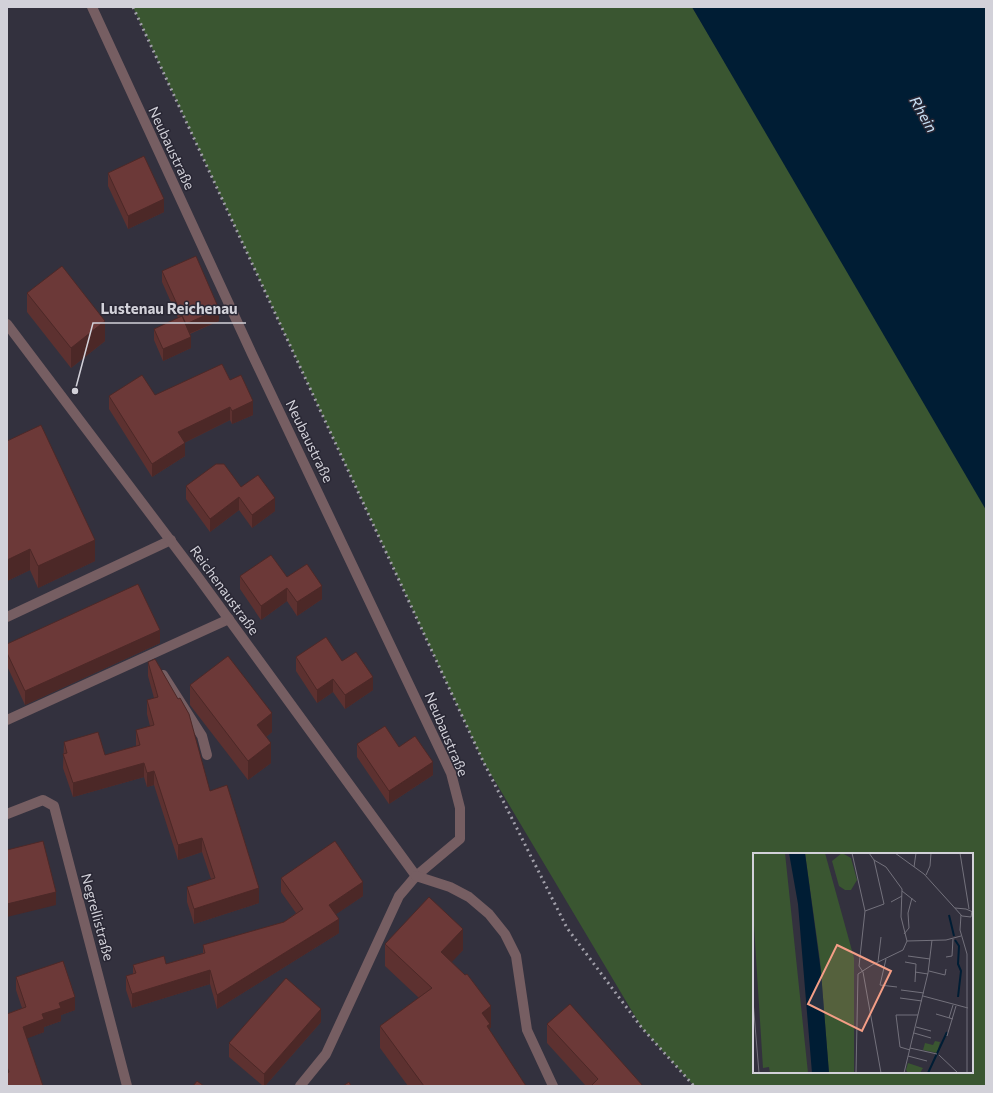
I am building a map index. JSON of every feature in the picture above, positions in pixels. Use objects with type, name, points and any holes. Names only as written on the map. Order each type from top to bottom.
[{"type":"street","name":"Neubaustraße","points":[[92,7],[239,326],[451,773],[460,808],[460,839],[416,876]]},
{"type":"street","name":"Reichenaustraße","points":[[7,324],[171,540],[416,876]]},
{"type":"street","points":[[7,617],[171,540]]},
{"type":"street","points":[[7,720],[155,662],[229,619]]},
{"type":"street","points":[[155,662],[202,736],[207,755]]},
{"type":"street","name":"Negrellistraße","points":[[7,814],[43,800],[54,806],[127,1086]]},
{"type":"street","points":[[300,1086],[326,1054],[399,896],[416,876],[450,887],[469,897],[489,914],[505,934],[516,956],[528,1030],[553,1086]]},
{"type":"green space","points":[[133,7],[692,7],[986,501],[986,1086],[694,1086],[642,1028],[483,761]]},
{"type":"water","name":"Rhein","points":[[692,7],[986,7],[986,510]]},
{"type":"building","points":[[144,156],[164,199],[128,216],[108,173]]},
{"type":"building","points":[[196,256],[219,309],[186,324],[162,271]]},
{"type":"building","points":[[62,266],[105,321],[71,348],[27,293]]},
{"type":"building","points":[[182,316],[191,337],[163,349],[154,329]]},
{"type":"building","points":[[222,364],[230,380],[241,375],[253,401],[232,411],[230,407],[178,432],[185,443],[152,464],[109,396],[142,375],[155,395]]},
{"type":"building","points":[[41,425],[95,540],[38,566],[30,549],[7,560],[7,441]]},
{"type":"building","points":[[216,464],[224,464],[241,487],[258,475],[275,498],[252,515],[239,497],[210,519],[186,486]]},
{"type":"building","points":[[271,555],[287,577],[307,564],[322,586],[297,602],[287,588],[261,606],[240,576]]},
{"type":"building","points":[[138,584],[160,630],[25,691],[7,653],[7,644]]},
{"type":"building","points":[[326,637],[342,661],[356,652],[373,677],[345,695],[333,679],[317,690],[296,657]]},
{"type":"building","points":[[228,656],[272,713],[257,725],[271,743],[248,761],[190,685]]},
{"type":"building","points":[[155,659],[178,699],[180,698],[189,714],[210,791],[227,785],[259,888],[194,909],[187,887],[215,878],[202,838],[178,845],[154,771],[147,773],[144,763],[73,783],[63,754],[67,753],[64,742],[98,732],[105,755],[140,745],[136,730],[154,725],[147,700],[158,697],[148,662]]},
{"type":"building","points":[[385,726],[399,747],[415,736],[433,762],[389,791],[357,744]]},
{"type":"building","points":[[43,841],[56,892],[7,904],[7,850]]},
{"type":"building","points":[[335,841],[363,882],[329,905],[339,919],[217,995],[210,970],[132,994],[126,976],[136,973],[133,965],[164,956],[166,964],[205,953],[203,945],[284,922],[303,909],[281,878]]},
{"type":"building","points":[[429,897],[463,929],[441,952],[465,975],[467,974],[491,1006],[482,1013],[490,1024],[487,1026],[526,1086],[424,1086],[380,1026],[432,988],[385,944]]},
{"type":"building","points":[[63,961],[75,997],[59,1003],[61,1008],[42,1014],[44,1019],[23,1027],[43,1086],[7,1086],[7,1073],[9,1072],[7,1067],[7,1014],[26,1007],[16,977]]},
{"type":"building","points":[[286,978],[321,1009],[264,1074],[229,1043]]},
{"type":"building","points":[[570,1004],[643,1086],[591,1086],[598,1079],[547,1024]]},
{"type":"building","points":[[197,1081],[204,1086],[193,1086]]},
{"type":"building","points":[[349,1082],[351,1086],[343,1086]]},
{"type":"railway","points":[[133,7],[483,761],[567,928],[642,1028],[694,1086]]},
{"type":"place","name":"Lustenau Reichenau","points":[[75,391]]}]
